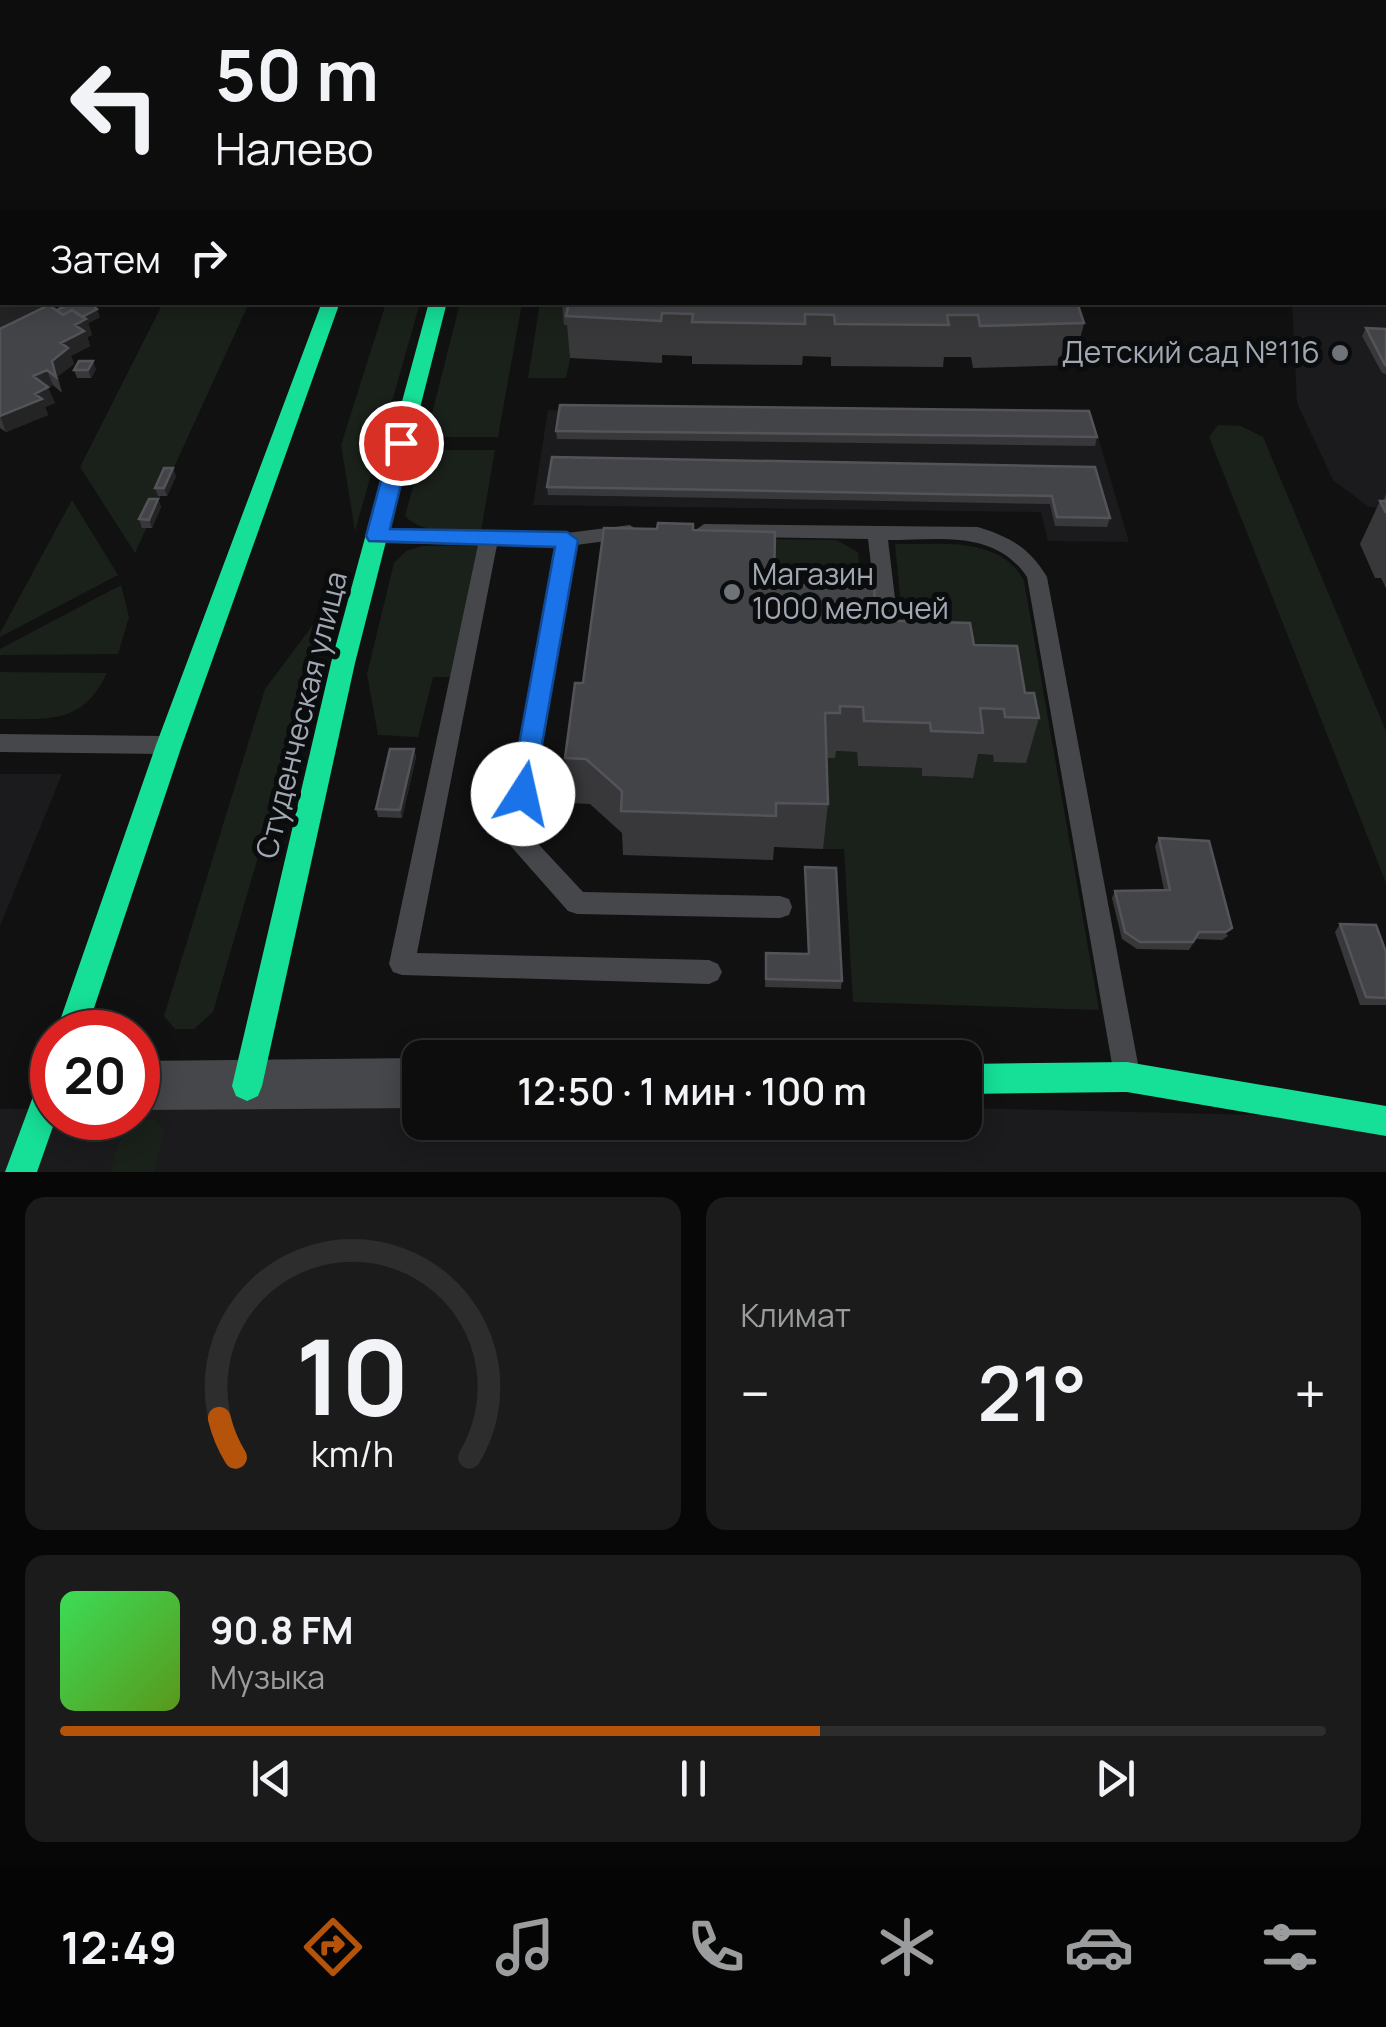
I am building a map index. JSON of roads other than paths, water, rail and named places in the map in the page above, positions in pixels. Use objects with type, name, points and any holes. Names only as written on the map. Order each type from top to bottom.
[{"type":"street","points":[[79,1010],[170,745],[331,305]]},
{"type":"street","name":"Студенческая улица","points":[[246,1086],[343,664],[437,305]]},
{"type":"street","points":[[982,1079],[1126,1077],[1386,1121]]},
{"type":"street","points":[[160,1086],[402,1083]]},
{"type":"street","points":[[21,1172],[33,1140]]},
{"type":"lane","points":[[377,536],[567,540],[645,530]]},
{"type":"lane","points":[[684,531],[978,534],[1009,544],[1026,557],[1037,577],[1126,1077]]},
{"type":"lane","points":[[876,532],[890,640]]},
{"type":"lane","points":[[488,538],[402,964],[709,972]]},
{"type":"lane","points":[[567,540],[516,836],[577,904],[780,907]]},
{"type":"lane","points":[[0,743],[170,745]]},
{"type":"place","name":"Детский сад №116","points":[[1340,353]]},
{"type":"place","name":"Магазин 1000 мелочей","points":[[732,592]]}]
